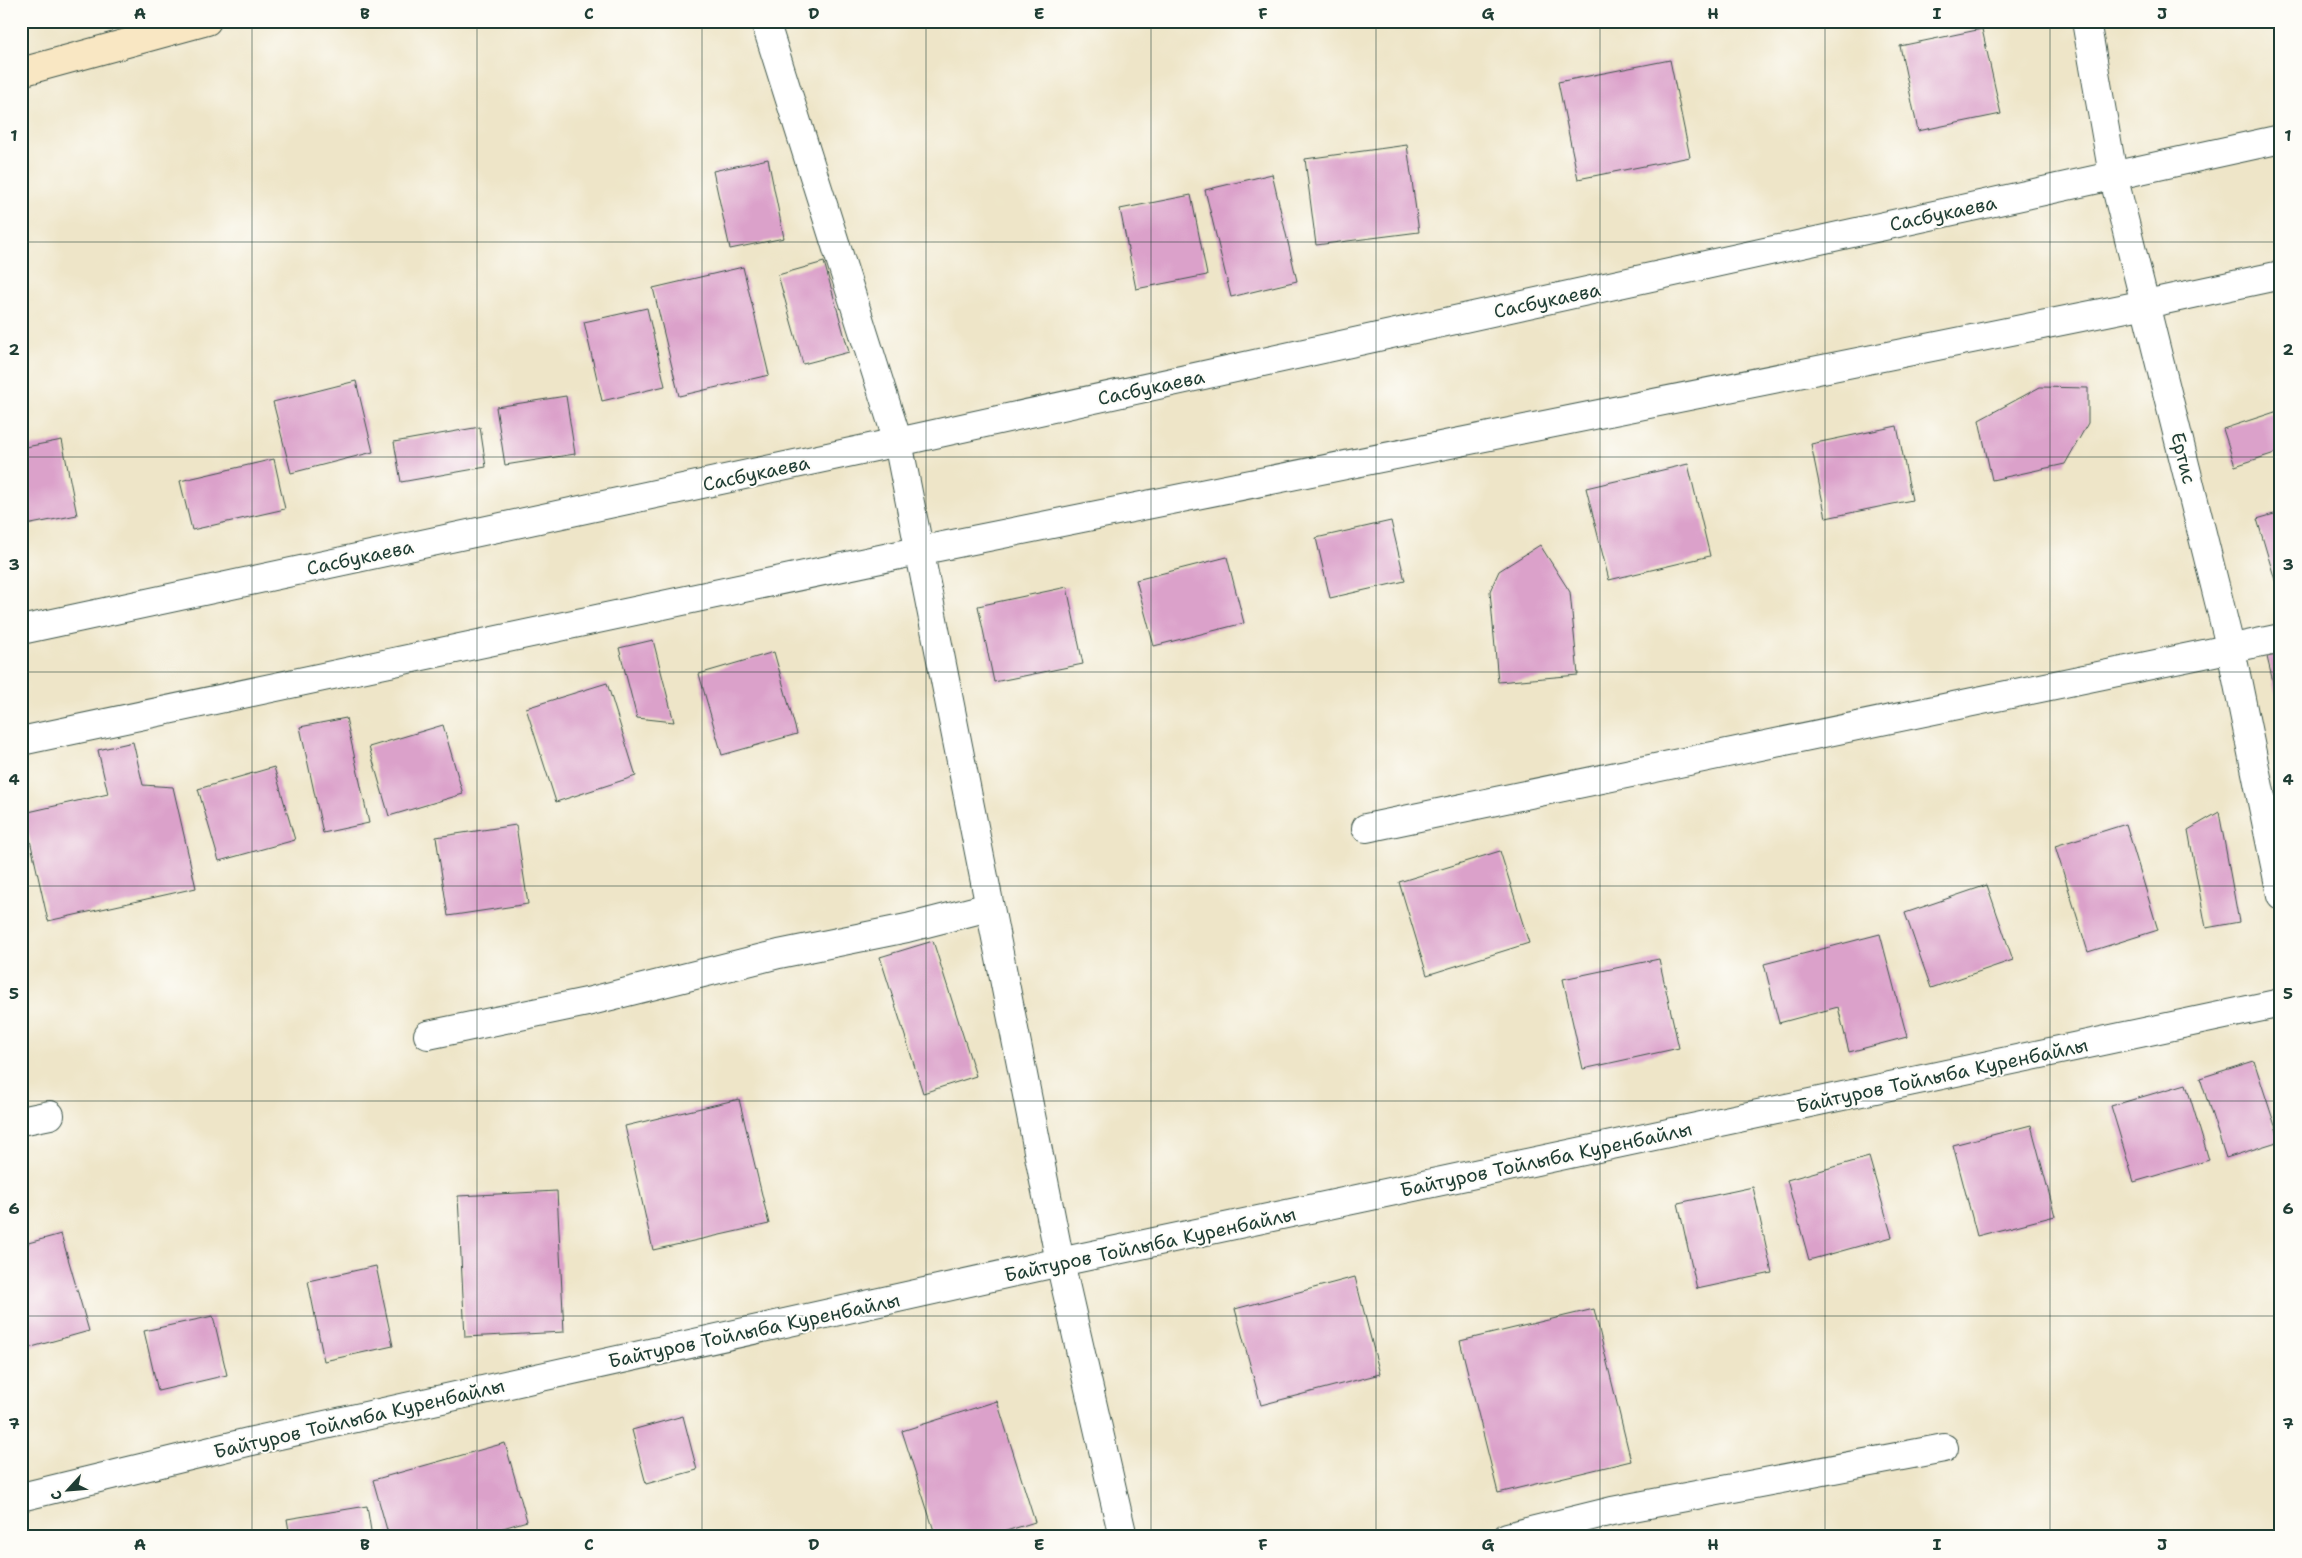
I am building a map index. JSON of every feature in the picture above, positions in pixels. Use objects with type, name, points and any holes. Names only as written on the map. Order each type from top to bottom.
[{"type":"main road","points":[[21,72],[207,21]]},
{"type":"street","points":[[765,21],[898,442],[918,551],[1060,1262],[1123,1537]]},
{"type":"street","name":"Ертис","points":[[2086,21],[2114,175],[2231,650],[2281,895]]},
{"type":"street","name":"Сасбукаева","points":[[21,630],[898,442],[2281,140]]},
{"type":"street","points":[[21,741],[918,551],[2146,304],[2281,275]]},
{"type":"street","points":[[1366,828],[2231,650],[2281,638]]},
{"type":"street","points":[[428,1035],[587,1002],[778,954],[907,928],[989,907]]},
{"type":"street","name":"Байтуров Тойлыба Куренбайлы","points":[[21,1497],[248,1442],[1060,1262],[2281,1003]]},
{"type":"street","points":[[21,1121],[50,1115]]},
{"type":"street","points":[[1506,1537],[1612,1511],[1944,1448]]},
{"type":"building","points":[[1982,29],[2001,114],[1918,131],[1900,46]]},
{"type":"building","points":[[1670,60],[1690,157],[1578,179],[1558,82]]},
{"type":"building","points":[[1407,145],[1419,232],[1316,245],[1305,159]]},
{"type":"building","points":[[768,159],[784,238],[730,249],[713,171]]},
{"type":"building","points":[[1272,174],[1297,281],[1231,297],[1205,190]]},
{"type":"building","points":[[1191,195],[1207,275],[1136,289],[1120,209]]},
{"type":"building","points":[[824,262],[849,352],[803,364],[778,275]]},
{"type":"building","points":[[743,267],[769,375],[679,396],[653,288]]},
{"type":"building","points":[[647,308],[665,386],[602,401],[584,322]]},
{"type":"building","points":[[356,381],[373,452],[291,473],[273,402]]},
{"type":"building","points":[[2040,387],[2088,388],[2088,423],[2065,464],[1992,480],[1979,420]]},
{"type":"building","points":[[566,396],[575,454],[505,465],[496,407]]},
{"type":"building","points":[[2281,410],[2281,451],[2235,466],[2223,429]]},
{"type":"building","points":[[1897,426],[1912,500],[1826,518],[1811,444]]},
{"type":"building","points":[[480,427],[486,467],[401,482],[394,442]]},
{"type":"building","points":[[62,440],[77,515],[21,526],[21,448]]},
{"type":"building","points":[[274,459],[285,509],[192,530],[180,481]]},
{"type":"building","points":[[1688,464],[1710,556],[1609,580],[1586,488]]},
{"type":"building","points":[[2281,512],[2281,597],[2280,597],[2257,519]]},
{"type":"building","points":[[1391,521],[1405,581],[1330,598],[1316,538]]},
{"type":"building","points":[[1540,545],[1570,592],[1578,675],[1498,682],[1490,591],[1499,571]]},
{"type":"building","points":[[1227,557],[1244,623],[1154,646],[1136,580]]},
{"type":"building","points":[[1067,587],[1083,664],[994,682],[978,606]]},
{"type":"building","points":[[653,640],[674,722],[637,718],[619,648]]},
{"type":"building","points":[[774,652],[797,734],[722,755],[699,674]]},
{"type":"building","points":[[2281,654],[2281,711],[2280,711],[2267,657]]},
{"type":"building","points":[[607,683],[636,776],[556,802],[526,708]]},
{"type":"building","points":[[346,718],[369,823],[323,833],[300,727]]},
{"type":"building","points":[[443,725],[463,794],[389,816],[369,747]]},
{"type":"building","points":[[133,742],[143,785],[173,787],[196,888],[48,921],[24,813],[108,794],[98,750]]},
{"type":"building","points":[[274,767],[295,840],[219,861],[198,789]]},
{"type":"building","points":[[2219,812],[2239,922],[2206,928],[2188,830]]},
{"type":"building","points":[[2126,824],[2158,930],[2088,952],[2055,846]]},
{"type":"building","points":[[516,825],[528,904],[448,916],[436,837]]},
{"type":"building","points":[[1500,851],[1529,943],[1427,975],[1399,882]]},
{"type":"building","points":[[1987,885],[2013,960],[1931,988],[1905,913]]},
{"type":"building","points":[[1880,934],[1907,1037],[1849,1052],[1838,1007],[1779,1023],[1764,964]]},
{"type":"building","points":[[933,941],[976,1076],[923,1093],[880,957]]},
{"type":"building","points":[[1659,959],[1679,1048],[1583,1069],[1563,979]]},
{"type":"building","points":[[2254,1061],[2280,1141],[2226,1158],[2200,1078]]},
{"type":"building","points":[[2186,1084],[2209,1160],[2134,1182],[2111,1106]]},
{"type":"building","points":[[739,1099],[769,1224],[653,1250],[625,1126]]},
{"type":"building","points":[[2031,1125],[2055,1216],[1977,1236],[1953,1145]]},
{"type":"building","points":[[1869,1157],[1892,1237],[1809,1260],[1787,1180]]},
{"type":"building","points":[[1753,1187],[1772,1273],[1697,1289],[1678,1203]]},
{"type":"building","points":[[557,1191],[564,1332],[465,1337],[458,1196]]},
{"type":"building","points":[[61,1234],[89,1331],[21,1350],[21,1245]]},
{"type":"building","points":[[376,1266],[393,1346],[324,1361],[308,1281]]},
{"type":"building","points":[[1355,1277],[1380,1374],[1261,1405],[1235,1309]]},
{"type":"building","points":[[1594,1309],[1631,1461],[1498,1493],[1460,1341]]},
{"type":"building","points":[[213,1316],[227,1375],[158,1391],[144,1331]]},
{"type":"building","points":[[997,1401],[1035,1522],[987,1537],[936,1537],[902,1431]]},
{"type":"building","points":[[683,1416],[697,1470],[646,1484],[632,1430]]},
{"type":"building","points":[[505,1443],[527,1521],[472,1537],[389,1537],[373,1480]]},
{"type":"building","points":[[367,1506],[372,1537],[290,1537],[287,1519]]}]
